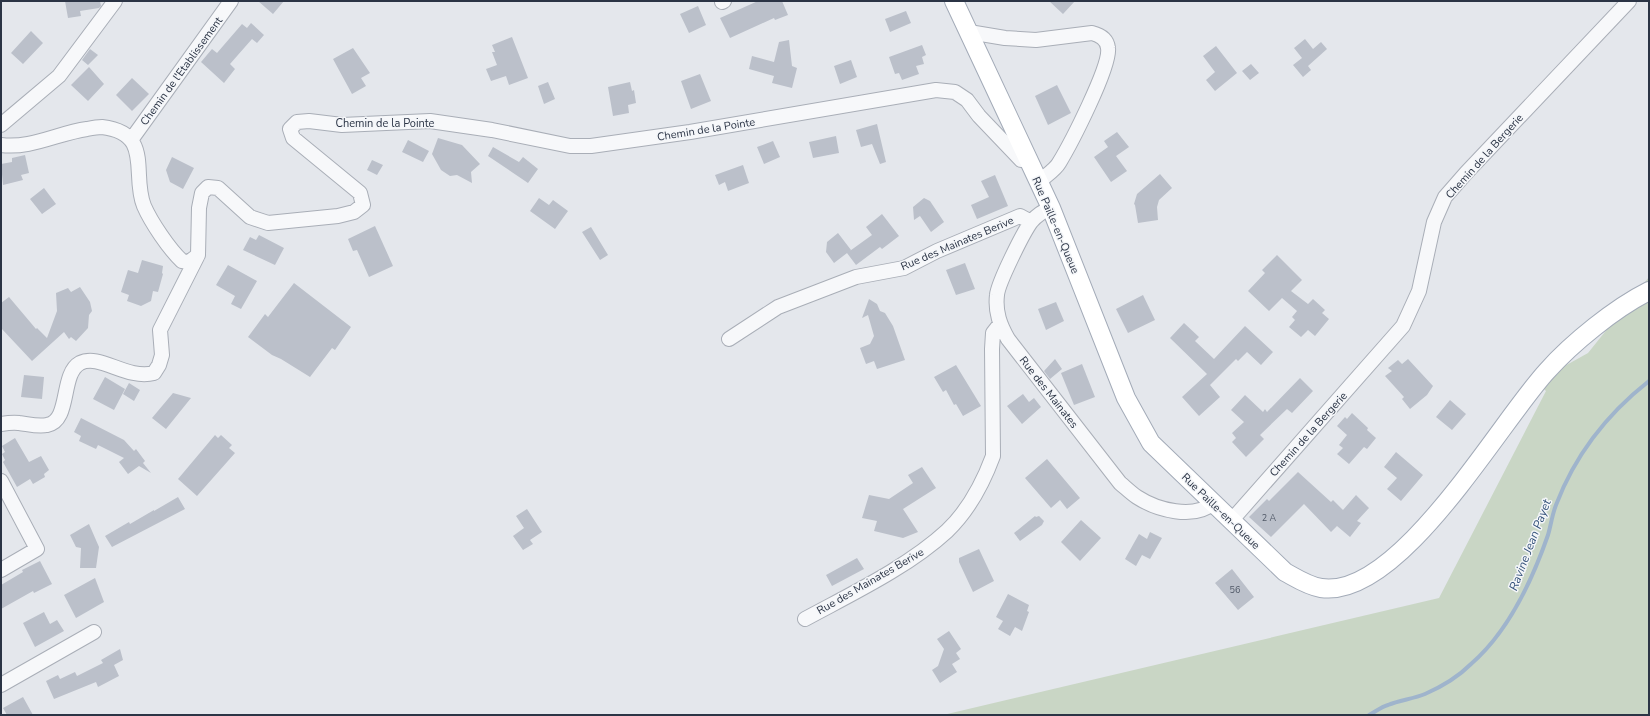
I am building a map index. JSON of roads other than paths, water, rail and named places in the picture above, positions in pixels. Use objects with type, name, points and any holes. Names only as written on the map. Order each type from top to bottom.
[{"type":"main road","name":"Rue Paille-en-Queue","points":[[954,1],[1039,182],[1126,398],[1151,444],[1285,572],[1302,582],[1321,588],[1343,587],[1365,578],[1386,565],[1410,544],[1476,464],[1546,371],[1572,346],[1593,329],[1649,291]]},
{"type":"street","points":[[1,125],[59,76],[115,1]]},
{"type":"street","name":"Chemin de l'Etablissement","points":[[131,140],[231,1]]},
{"type":"street","name":"Chemin de la Bergerie","points":[[1231,521],[1403,326],[1419,292],[1434,222],[1446,197],[1466,173],[1629,1]]},
{"type":"street","points":[[969,32],[1005,38],[1036,40],[1092,33],[1099,35],[1108,44],[1108,56],[1103,75],[1058,164],[1039,182]]},
{"type":"street","name":"Chemin de la Pointe","points":[[1,424],[18,423],[48,425],[56,421],[63,407],[70,375],[74,368],[81,363],[98,362],[130,374],[144,376],[154,373],[159,365],[162,355],[160,330],[198,255],[199,208],[202,193],[208,187],[218,188],[250,217],[268,223],[338,216],[354,212],[363,205],[360,193],[351,184],[293,138],[290,129],[293,125],[303,121],[342,125],[430,121],[492,130],[570,146],[591,146],[690,132],[936,90],[955,92],[967,100],[979,116],[1021,160],[1028,159]]},
{"type":"street","points":[[1,145],[13,146],[31,144],[76,130],[101,127],[118,131],[131,140],[139,161],[140,192],[144,206],[152,220],[182,261],[189,262],[198,255]]},
{"type":"street","name":"Rue des Mainates","points":[[1050,208],[1043,211],[1031,222],[1002,278],[997,294],[997,310],[1000,324],[1008,339],[1120,483],[1138,497],[1159,508],[1192,512],[1207,508],[1213,503]]},
{"type":"street","name":"Rue des Mainates Berive","points":[[729,339],[778,307],[848,280],[904,268],[937,251],[1020,216],[1031,222]]},
{"type":"street","name":"Rue des Mainates Berive","points":[[805,619],[863,588],[924,550],[948,530],[972,500],[988,470],[993,456],[992,349],[993,333],[1000,324]]},
{"type":"street","points":[[1,481],[37,549],[32,554],[1,570]]},
{"type":"street","points":[[1,685],[94,632]]},
{"type":"waterway","name":"Ravine Jean Payet","points":[[1369,715],[1385,706],[1425,694],[1450,681],[1471,664],[1496,637],[1517,605],[1526,588],[1542,552],[1548,535],[1553,512],[1564,487],[1583,452],[1619,407],[1649,381]]}]
